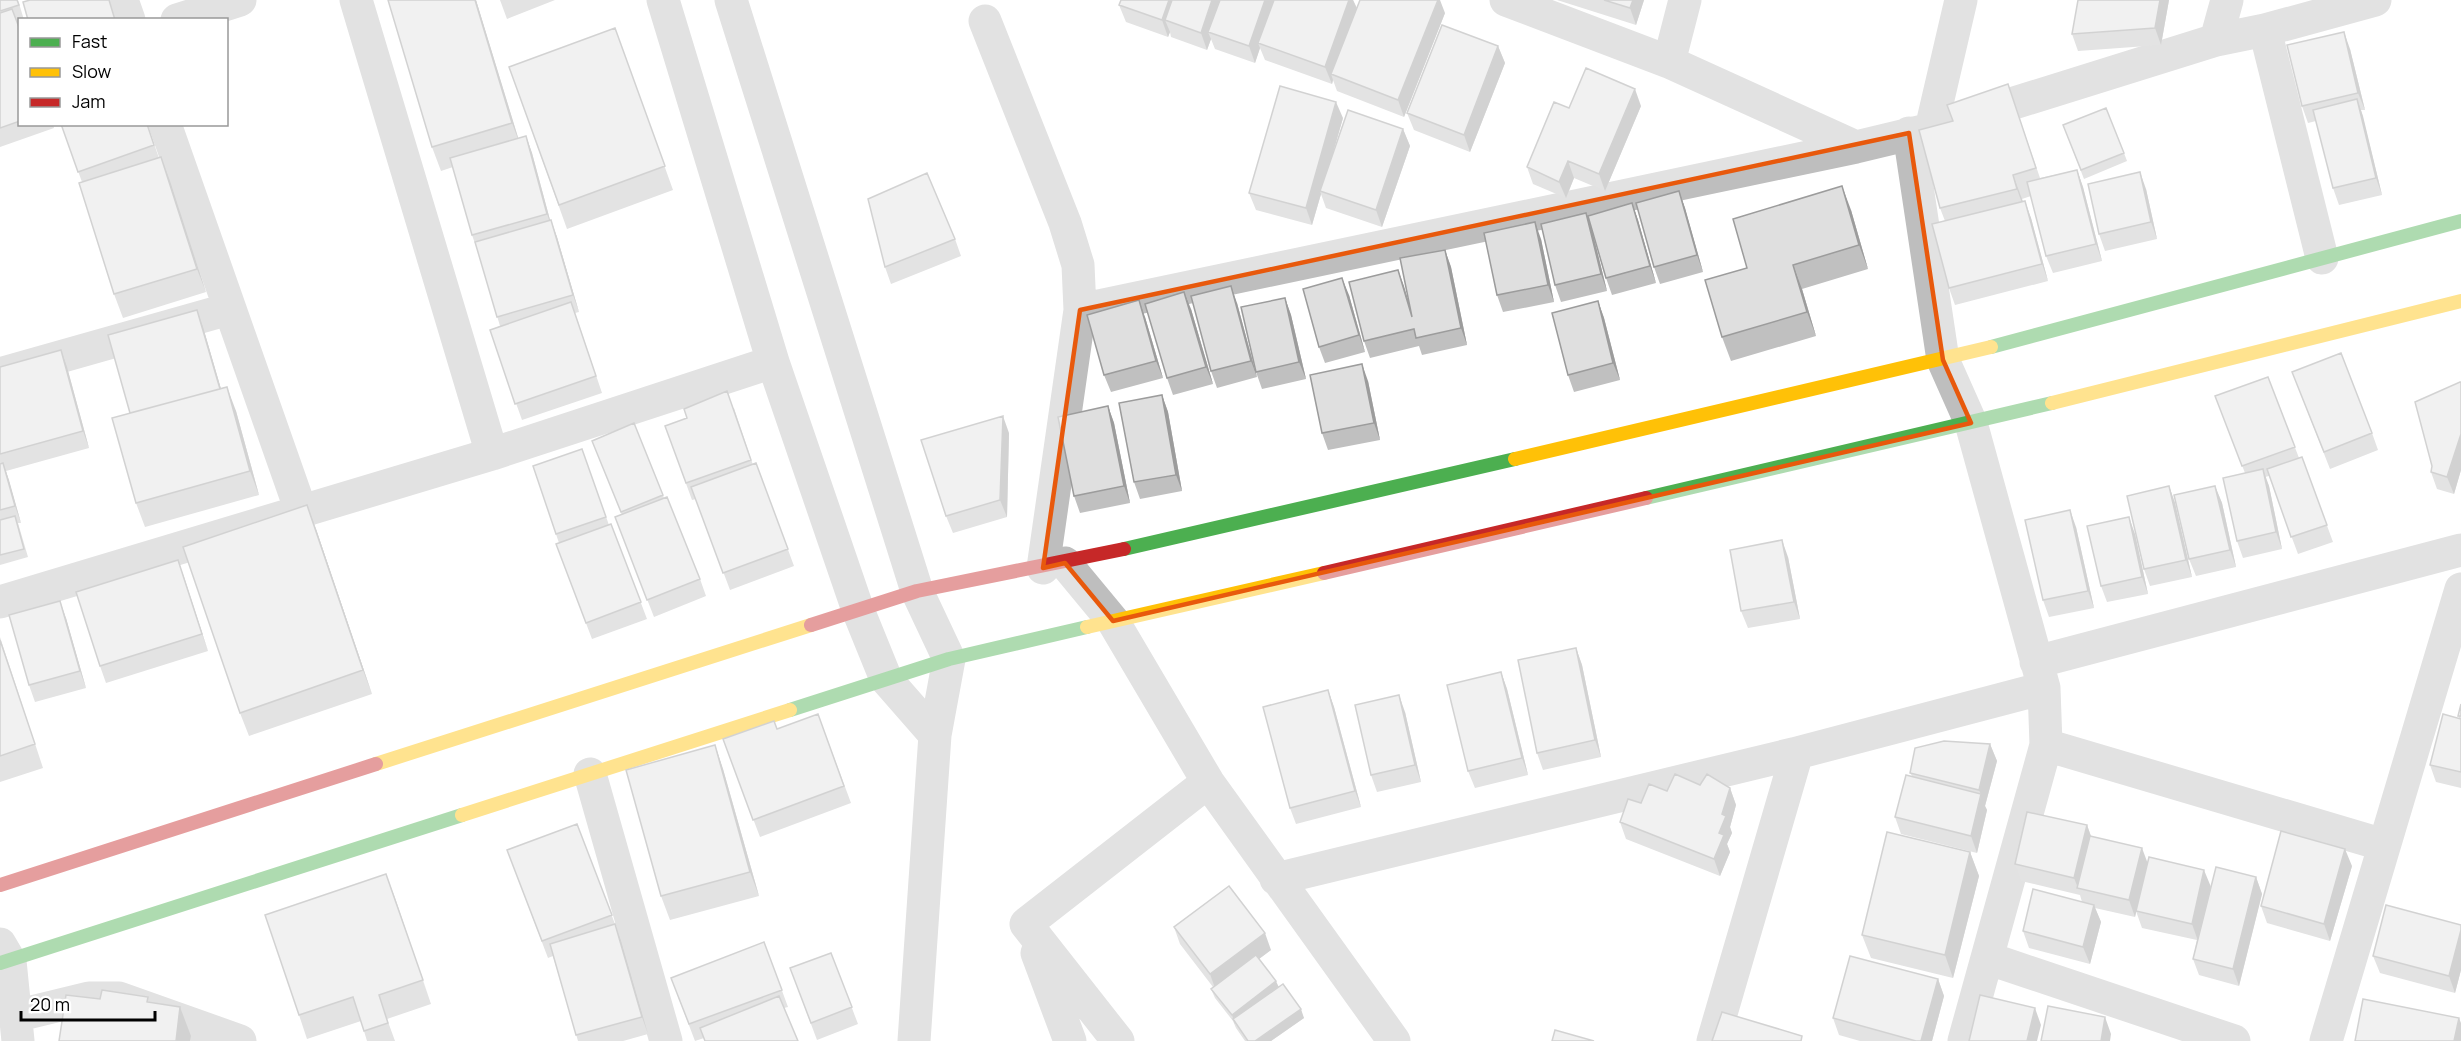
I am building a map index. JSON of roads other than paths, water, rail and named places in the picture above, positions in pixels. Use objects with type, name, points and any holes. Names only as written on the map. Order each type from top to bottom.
[{"type":"street","points":[[122,0],[128,18]]},
{"type":"street","points":[[183,18],[240,0]]},
{"type":"street","points":[[356,0],[492,454]]},
{"type":"street","points":[[663,0],[773,362],[858,610],[886,680],[935,735]]},
{"type":"street","points":[[731,0],[917,591],[949,659],[935,735],[914,1041]]},
{"type":"street","points":[[1506,0],[1669,62],[1856,147]]},
{"type":"street","points":[[1669,62],[1685,0]]},
{"type":"street","points":[[1960,0],[1920,131],[1943,360],[1971,423],[2040,675],[2046,745],[1964,1041]]},
{"type":"street","points":[[2216,40],[2227,0]]},
{"type":"street","points":[[1080,310],[1856,147],[1920,131],[2216,40],[2265,30],[2375,0]]},
{"type":"street","points":[[985,21],[1065,223],[1078,265],[1080,310],[1054,566]]},
{"type":"street","points":[[2265,30],[2322,258]]},
{"type":"street","points":[[166,126],[301,512]]},
{"type":"street","points":[[0,885],[917,591],[1054,566],[1943,360],[2461,220]]},
{"type":"street","points":[[240,1041],[119,998],[88,998],[16,1029],[3,956],[590,774],[949,659],[1971,423],[2461,301]]},
{"type":"street","points":[[0,374],[229,309]]},
{"type":"street","points":[[0,602],[492,454],[773,362]]},
{"type":"street","points":[[1276,879],[1797,753],[2040,675],[2461,550]]},
{"type":"street","points":[[1054,566],[1113,621],[1208,782],[1394,1041]]},
{"type":"street","points":[[2326,1041],[2461,589]]},
{"type":"street","points":[[2046,745],[2384,845]]},
{"type":"street","points":[[1713,1041],[1797,753]]},
{"type":"street","points":[[590,774],[666,1041]]},
{"type":"street","points":[[1026,924],[1208,782]]},
{"type":"street","points":[[1026,924],[1070,1041]]},
{"type":"street","points":[[1026,924],[1118,1041]]},
{"type":"street","points":[[1987,958],[2234,1041]]}]
